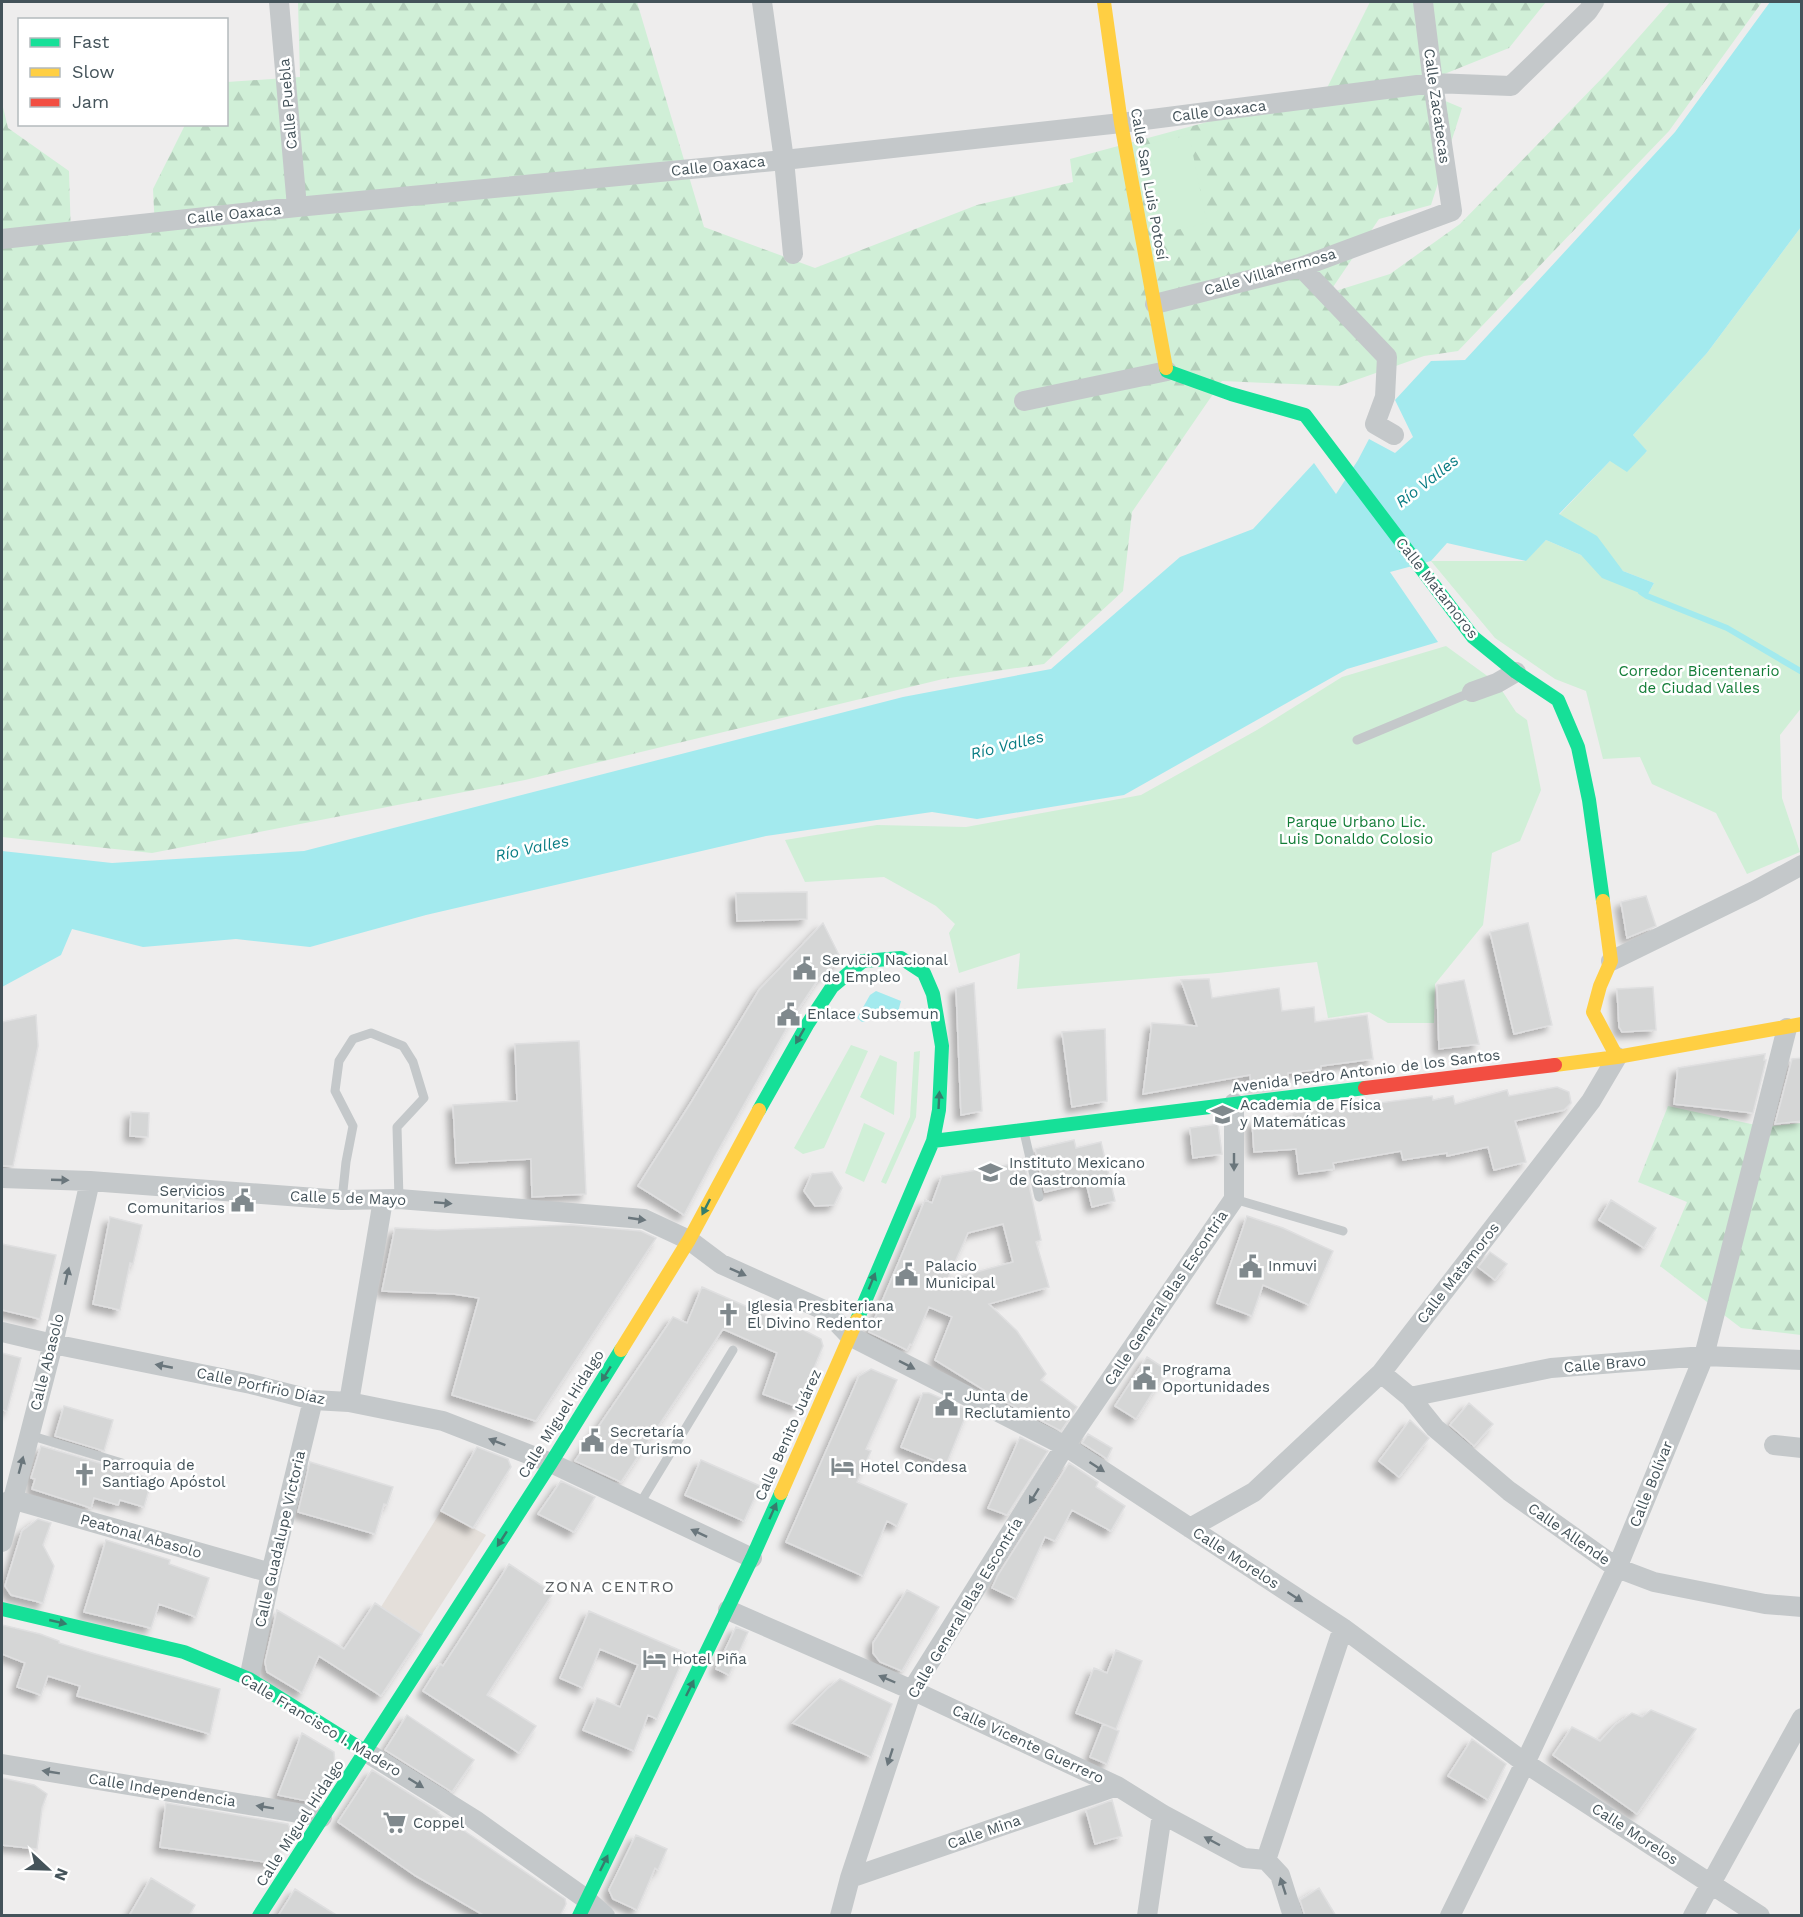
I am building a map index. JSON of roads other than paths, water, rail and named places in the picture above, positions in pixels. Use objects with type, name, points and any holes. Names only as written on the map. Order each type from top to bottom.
[{"type":"street","name":"Calle Puebla","points":[[279,2],[297,207]]},
{"type":"street","points":[[762,2],[784,160],[793,254]]},
{"type":"street","name":"Calle San Luis Potosí","points":[[1104,2],[1121,123],[1167,371]]},
{"type":"street","name":"Calle Zacatecas","points":[[1423,2],[1452,211]]},
{"type":"street","name":"Calle Oaxaca","points":[[2,238],[784,160],[1121,123],[1433,83],[1511,86],[1594,2]]},
{"type":"street","name":"Calle Villahermosa","points":[[1155,304],[1301,267],[1452,211]]},
{"type":"street","points":[[1301,267],[1387,357],[1385,397],[1375,424],[1394,435]]},
{"type":"street","points":[[1024,401],[1167,371]]},
{"type":"street","name":"Calle Matamoros","points":[[1167,371],[1231,394],[1305,415],[1473,637],[1516,672],[1558,699],[1578,747],[1589,800],[1611,961]]},
{"type":"street","points":[[1472,692],[1516,672]]},
{"type":"street","points":[[1617,1057],[1593,1012],[1600,986],[1611,961],[1802,865]]},
{"type":"street","name":"Calle Benito Juárez","points":[[583,1907],[752,1558],[933,1141],[939,1110],[942,1046],[933,994],[924,973],[902,958]]},
{"type":"street","name":"Calle Miguel Hidalgo","points":[[259,1916],[551,1463],[689,1239],[804,1029],[832,987],[863,961],[902,958]]},
{"type":"street","name":"Avenida Pedro Antonio de los Santos","points":[[933,1141],[1617,1057],[1794,1026]]},
{"type":"street","name":"Calle Bolívar","points":[[1450,1916],[1617,1568],[1704,1356],[1794,1026]]},
{"type":"street","name":"Calle Matamoros","points":[[1190,1528],[1254,1492],[1380,1373],[1591,1101],[1617,1057]]},
{"type":"street","name":"Calle General Blas Escontria","points":[[1065,1446],[1234,1199],[1234,1103]]},
{"type":"street","name":"Calle 5 de Mayo","points":[[2,1178],[90,1181],[342,1200],[391,1200],[644,1219],[689,1239]]},
{"type":"street","name":"Calle Abasolo","points":[[2,1542],[53,1344],[90,1181]]},
{"type":"street","points":[[349,1402],[391,1200]]},
{"type":"street","name":"Calle Morelos","points":[[689,1239],[721,1264],[826,1311],[850,1336],[1065,1446],[1343,1628],[1525,1763],[1760,1916]]},
{"type":"street","name":"Calle Porfirio Díaz","points":[[2,1332],[251,1384],[313,1400],[349,1402],[443,1421],[551,1463]]},
{"type":"street","name":"Calle Bravo","points":[[1410,1397],[1551,1368],[1704,1356],[1802,1360]]},
{"type":"street","name":"Calle Allende","points":[[1380,1373],[1410,1397],[1435,1428],[1509,1491],[1617,1568],[1654,1582],[1765,1604],[1802,1607]]},
{"type":"street","name":"Calle Guadalupe Victoria","points":[[249,1678],[271,1573],[313,1400]]},
{"type":"street","points":[[1774,1445],[1802,1448]]},
{"type":"street","name":"Calle General Blas Escontría","points":[[840,1916],[850,1878],[912,1690],[1065,1446]]},
{"type":"street","points":[[551,1463],[752,1558]]},
{"type":"street","name":"Peatonal Abasolo","points":[[12,1499],[271,1573]]},
{"type":"street","name":"Calle Francisco I. Madero","points":[[2,1609],[184,1652],[249,1678],[475,1820],[583,1907],[606,1916]]},
{"type":"street","name":"Calle Vicente Guerrero","points":[[728,1610],[912,1690],[1117,1786],[1162,1814],[1244,1858],[1266,1860]]},
{"type":"street","points":[[1293,1916],[1280,1875],[1266,1860],[1343,1628]]},
{"type":"street","points":[[1693,1916],[1802,1718]]},
{"type":"street","name":"Calle Independencia","points":[[2,1764],[322,1817]]},
{"type":"street","name":"Calle Mina","points":[[850,1878],[1117,1786]]},
{"type":"street","points":[[1147,1916],[1162,1814]]},
{"type":"lane","points":[[1357,740],[1472,692]]},
{"type":"lane","points":[[342,1200],[353,1126],[334,1091],[339,1061],[353,1040],[371,1033],[403,1046],[413,1062],[424,1098],[397,1126],[391,1200]]},
{"type":"lane","points":[[1023,1129],[1040,1197]]},
{"type":"lane","points":[[1234,1199],[1343,1231]]},
{"type":"lane","points":[[639,1505],[733,1350]]},
{"type":"lane","points":[[29,1435],[122,1463]]},
{"type":"water","name":"Río Valles","points":[[1770,2],[1801,2],[1801,227],[1707,353],[1633,435],[1647,451],[1627,472],[1610,461],[1559,514],[1597,536],[1623,571],[1654,583],[1647,596],[1602,578],[1581,555],[1546,540],[1526,561],[1447,543],[1431,561],[1390,572],[1438,642],[1347,669],[1124,795],[977,819],[932,812],[766,836],[426,915],[310,947],[236,939],[143,947],[72,929],[61,955],[2,987],[2,851],[112,863],[304,851],[903,697],[1051,669],[1180,557],[1253,529],[1314,463],[1336,494],[1369,439],[1395,453],[1413,437],[1395,400],[1431,361],[1465,360],[1675,132]]},
{"type":"water","points":[[876,991],[901,1001],[898,1012],[862,1022],[857,1018],[870,995]]},
{"type":"waterway","points":[[1641,592],[1727,628],[1802,672]]},
{"type":"place","name":"Servicio Nacional de Empleo","points":[[804,969]]},
{"type":"place","name":"Enlace Subsemun","points":[[789,1014]]},
{"type":"place","name":"Academia de Física y Matemáticas","points":[[1222,1114]]},
{"type":"place","name":"Instituto Mexicano de Gastronomía","points":[[991,1172]]},
{"type":"place","name":"Servicios Comunitarios","points":[[243,1200]]},
{"type":"place","name":"Inmuvi","points":[[1250,1266]]},
{"type":"place","name":"Palacio Municipal","points":[[907,1275]]},
{"type":"place","name":"Iglesia Presbiteriana El Divino Redentor","points":[[729,1315]]},
{"type":"place","name":"Programa Oportunidades","points":[[1144,1379]]},
{"type":"place","name":"Junta de Reclutamiento","points":[[946,1405]]},
{"type":"place","name":"Secretaría de Turismo","points":[[592,1441]]},
{"type":"place","name":"Hotel Condesa","points":[[842,1467]]},
{"type":"place","name":"Parroquia de Santiago Apóstol","points":[[84,1474]]},
{"type":"place","name":"Hotel Piña","points":[[654,1659]]},
{"type":"place","name":"Coppel","points":[[395,1823]]},
{"type":"district","name":"ZONA CENTRO","points":[[610,1586]]},
{"type":"park label","name":"Corredor Bicentenario de Ciudad Valles","points":[[1699,680]]},
{"type":"park label","name":"Parque Urbano Lic. Luis Donaldo Colosio","points":[[1356,830]]}]
